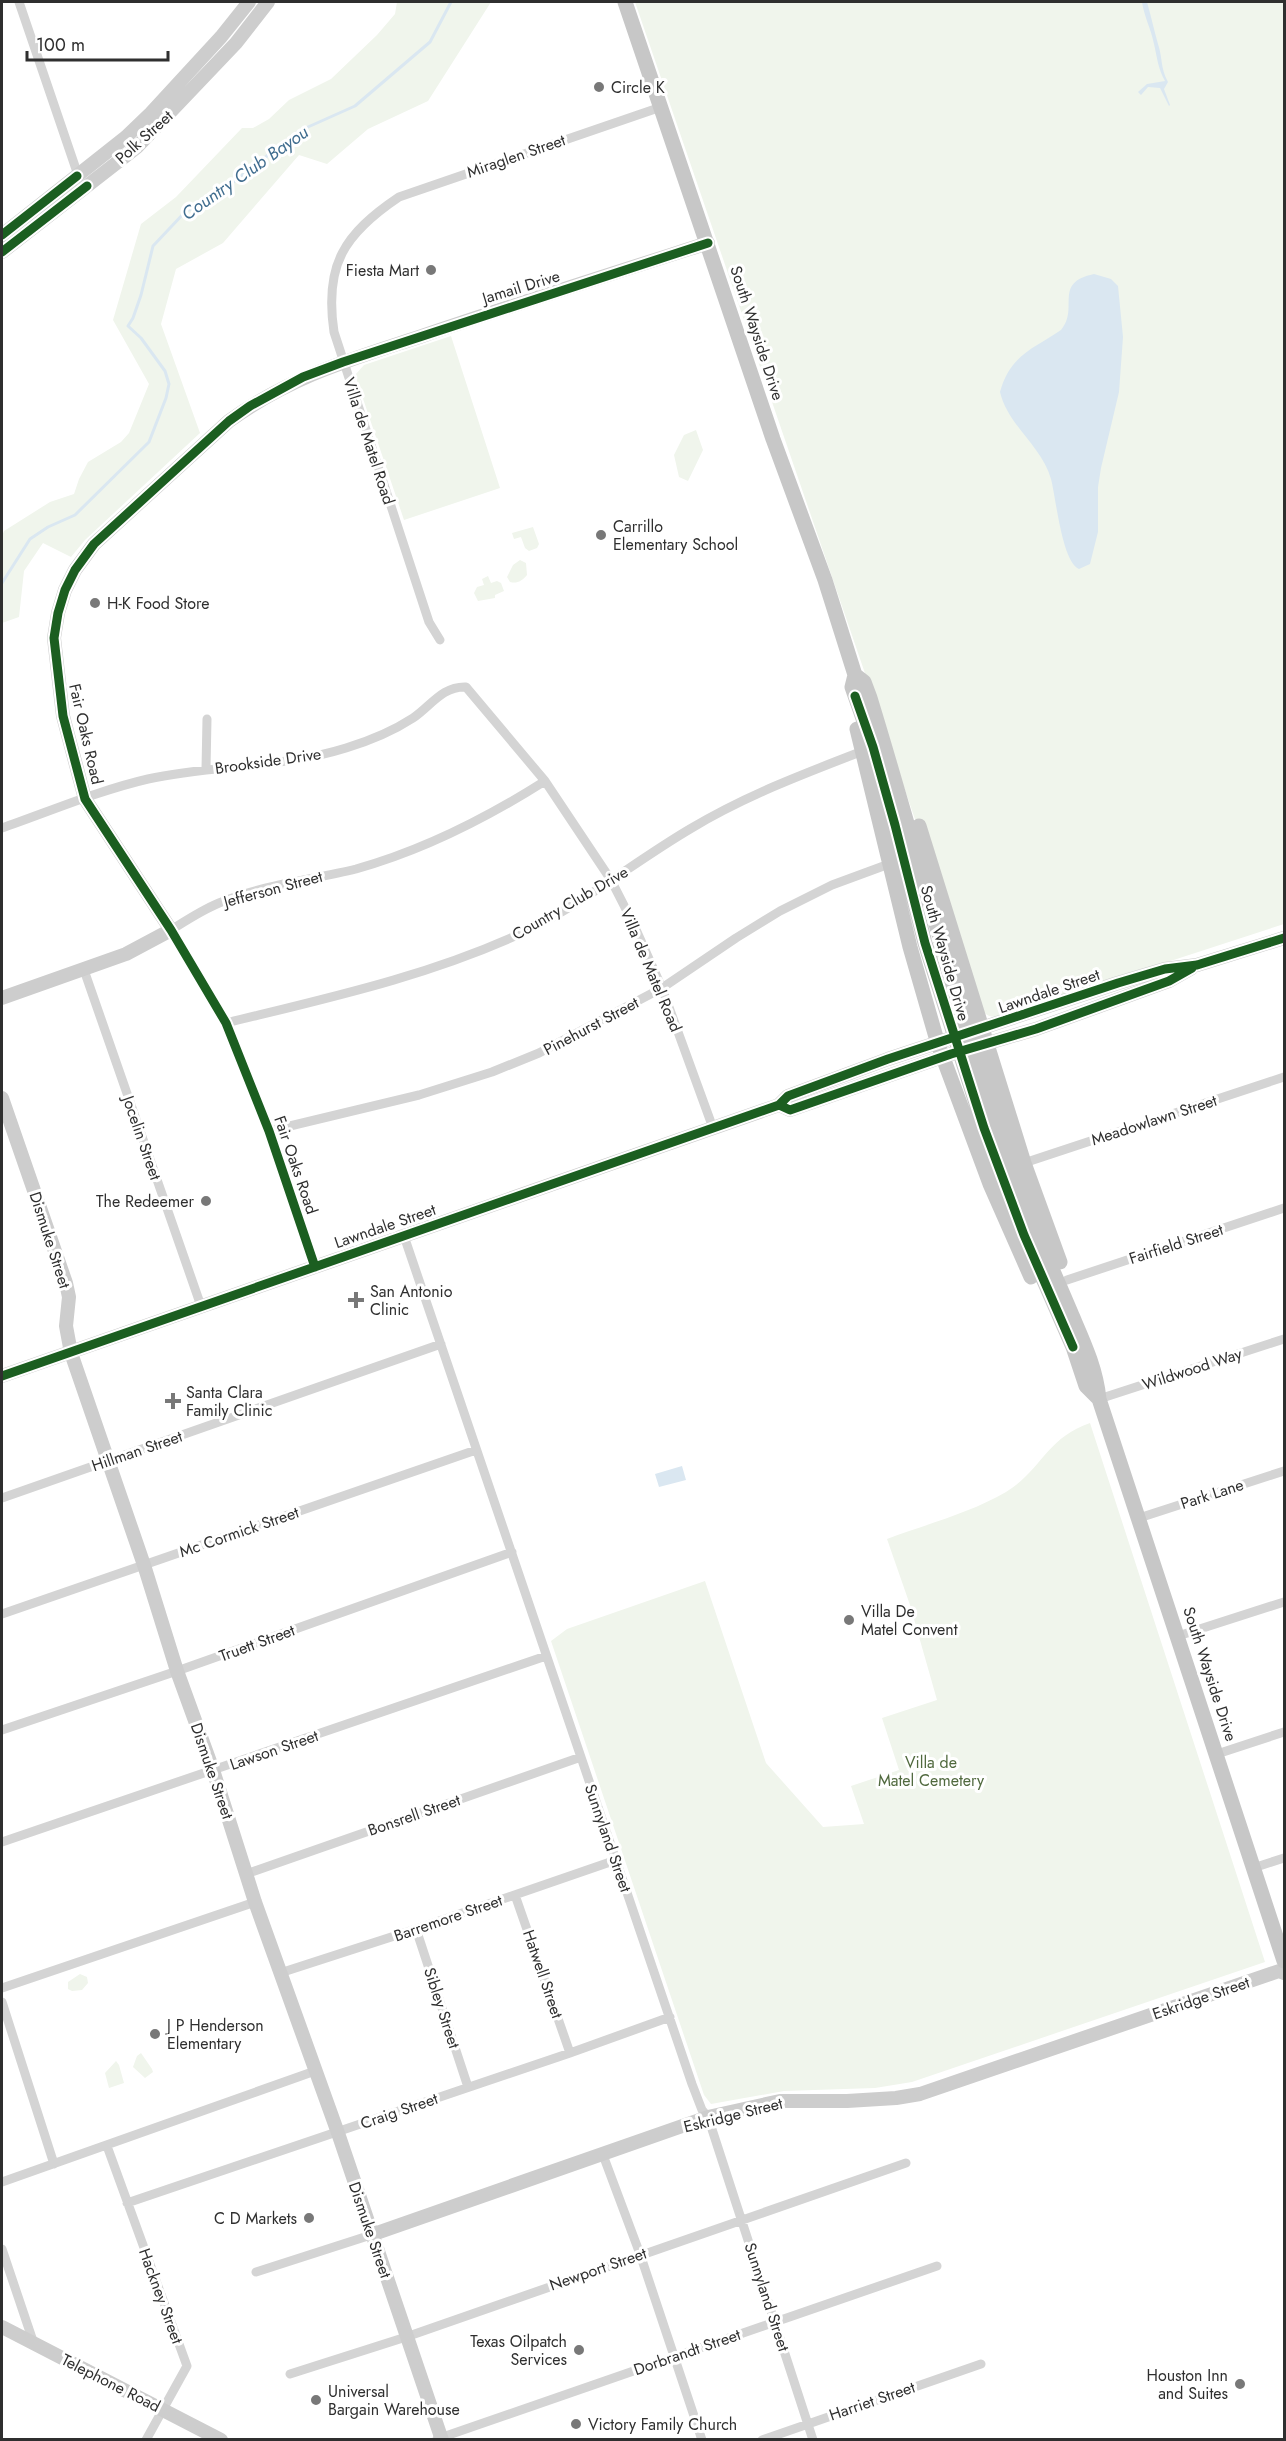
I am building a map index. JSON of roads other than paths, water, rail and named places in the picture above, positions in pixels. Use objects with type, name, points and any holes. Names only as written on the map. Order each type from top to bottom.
[{"type":"main road","name":"South Wayside Drive","points":[[626,2],[773,438],[825,580],[855,675],[852,687],[862,697],[925,943],[984,1128],[1024,1235],[1098,1381],[1099,1399],[1284,1961]]},
{"type":"main road","points":[[862,697],[858,734],[910,947],[990,1184],[1050,1316],[1079,1345]]},
{"type":"main road","points":[[862,697],[899,762],[982,1037],[1024,1163],[1076,1306],[1079,1345]]},
{"type":"street","points":[[19,2],[77,176],[87,186]]},
{"type":"street","name":"Polk Street","points":[[2,235],[126,137],[151,113],[233,23],[249,2]]},
{"type":"street","name":"Polk Street","points":[[2,252],[137,147],[164,121],[251,25],[268,2]]},
{"type":"street","name":"Miraglen Street","points":[[375,213],[399,197],[661,107]]},
{"type":"street","name":"Villa de Matel Road","points":[[375,213],[362,225],[343,250],[335,270],[331,291],[334,332],[429,622],[440,640]]},
{"type":"street","name":"Jamail Drive","points":[[342,362],[708,243]]},
{"type":"street","name":"Fair Oaks Road","points":[[315,1267],[269,1131],[226,1023],[171,930],[85,799],[63,716],[54,638],[58,613],[75,570],[94,544],[229,421],[250,406],[303,377],[342,362]]},
{"type":"street","name":"Villa de Matel Road","points":[[457,687],[466,687],[478,699],[545,781],[611,880],[662,988],[713,1128]]},
{"type":"street","name":"Brookside Drive","points":[[2,828],[147,780],[206,769],[291,761],[346,748],[382,734],[412,718],[444,692],[457,687]]},
{"type":"street","name":"Brookside Drive","points":[[206,769],[207,719]]},
{"type":"street","name":"Country Club Drive","points":[[226,1023],[357,991],[441,967],[526,931],[611,880],[689,829],[744,799],[790,778],[862,751]]},
{"type":"street","name":"Jefferson Street","points":[[2,998],[126,954],[195,915],[236,897],[356,868],[431,843],[468,826],[545,781]]},
{"type":"street","name":"Pinehurst Street","points":[[269,1131],[419,1095],[492,1072],[539,1053],[662,988],[780,911],[832,885],[889,864]]},
{"type":"street","name":"Lawndale Street","points":[[2,1376],[779,1105],[788,1096],[816,1085],[982,1037],[1118,983],[1165,969],[1197,965],[1284,938]]},
{"type":"street","name":"Lawndale Street","points":[[982,1037],[1036,1029],[1169,981],[1197,965]]},
{"type":"street","name":"Jocelin Street","points":[[84,969],[201,1306]]},
{"type":"street","points":[[1118,983],[1123,998]]},
{"type":"street","name":"Lawndale Street","points":[[779,1105],[790,1110],[945,1049]]},
{"type":"street","name":"Meadowlawn Street","points":[[1024,1163],[1284,1077]]},
{"type":"street","points":[[816,1085],[820,1099]]},
{"type":"street","name":"Dismuke Street","points":[[2,1098],[66,1283],[69,1297],[66,1326],[71,1353],[144,1565],[177,1671],[213,1770],[255,1902],[338,2133],[440,2439]]},
{"type":"street","name":"Fairfield Street","points":[[1067,1280],[1284,1208]]},
{"type":"street","name":"Sunnyland Street","points":[[404,1236],[702,2110],[708,2117],[813,2439]]},
{"type":"street","name":"Wildwood Way","points":[[1099,1399],[1284,1339]]},
{"type":"street","name":"Hillman Street","points":[[2,1498],[441,1344]]},
{"type":"street","name":"Mc Cormick Street","points":[[2,1614],[476,1450]]},
{"type":"street","name":"Park Lane","points":[[1139,1518],[1284,1470]]},
{"type":"street","name":"Truett Street","points":[[2,1730],[177,1671],[512,1552]]},
{"type":"street","points":[[1178,1636],[1284,1602]]},
{"type":"street","name":"Lawson Street","points":[[2,1842],[546,1656]]},
{"type":"street","points":[[1217,1754],[1284,1732]]},
{"type":"street","name":"Bonsrell Street","points":[[246,1874],[581,1757]]},
{"type":"street","points":[[1253,1868],[1284,1858]]},
{"type":"street","name":"Barremore Street","points":[[280,1973],[616,1860]]},
{"type":"street","name":"Hatwell Street","points":[[515,1895],[570,2054]]},
{"type":"street","points":[[2,1988],[255,1902]]},
{"type":"street","name":"Sibley Street","points":[[416,1929],[468,2087]]},
{"type":"street","name":"Eskridge Street","points":[[256,2272],[371,2235],[708,2117],[780,2101],[857,2100],[920,2094],[1279,1971],[1284,1973]]},
{"type":"street","points":[[2,2002],[54,2164]]},
{"type":"street","name":"Craig Street","points":[[127,2203],[570,2054],[670,2017]]},
{"type":"street","points":[[2,2182],[315,2071]]},
{"type":"street","name":"Hackney Street","points":[[106,2146],[187,2366],[146,2439]]},
{"type":"street","points":[[603,2155],[640,2254],[662,2326],[675,2356],[702,2439]]},
{"type":"street","name":"Newport Street","points":[[290,2374],[406,2337],[906,2163]]},
{"type":"street","points":[[2,2249],[34,2344]]},
{"type":"street","name":"Dorbrandt Street","points":[[440,2439],[936,2266]]},
{"type":"street","name":"Telephone Road","points":[[2,2327],[221,2439]]},
{"type":"street","name":"Harriet Street","points":[[762,2439],[981,2364]]},
{"type":"waterway","name":"Country Club Bayou","points":[[2,583],[30,539],[48,527],[75,515],[149,442],[169,384],[165,371],[141,338],[128,326],[141,295],[153,246],[186,211],[209,201],[299,131],[355,106],[430,42],[451,2]]},
{"type":"place","name":"Circle K","points":[[599,87]]},
{"type":"place","name":"Fiesta Mart","points":[[431,270]]},
{"type":"place","name":"Carrillo Elementary School","points":[[601,535]]},
{"type":"place","name":"H-K Food Store","points":[[95,603]]},
{"type":"place","name":"The Redeemer","points":[[206,1201]]},
{"type":"place","name":"San Antonio Clinic","points":[[356,1300]]},
{"type":"place","name":"Santa Clara Family Clinic","points":[[173,1401]]},
{"type":"place","name":"Villa De Matel Convent","points":[[849,1620]]},
{"type":"place","name":"J P Henderson Elementary","points":[[155,2034]]},
{"type":"place","name":"C D Markets","points":[[309,2218]]},
{"type":"place","name":"Texas Oilpatch Services","points":[[579,2350]]},
{"type":"place","name":"Houston Inn and Suites","points":[[1240,2384]]},
{"type":"place","name":"Universal Bargain Warehouse","points":[[316,2400]]},
{"type":"place","name":"Victory Family Church","points":[[576,2424]]},
{"type":"park label","name":"Villa de Matel Cemetery","points":[[931,1771]]}]
